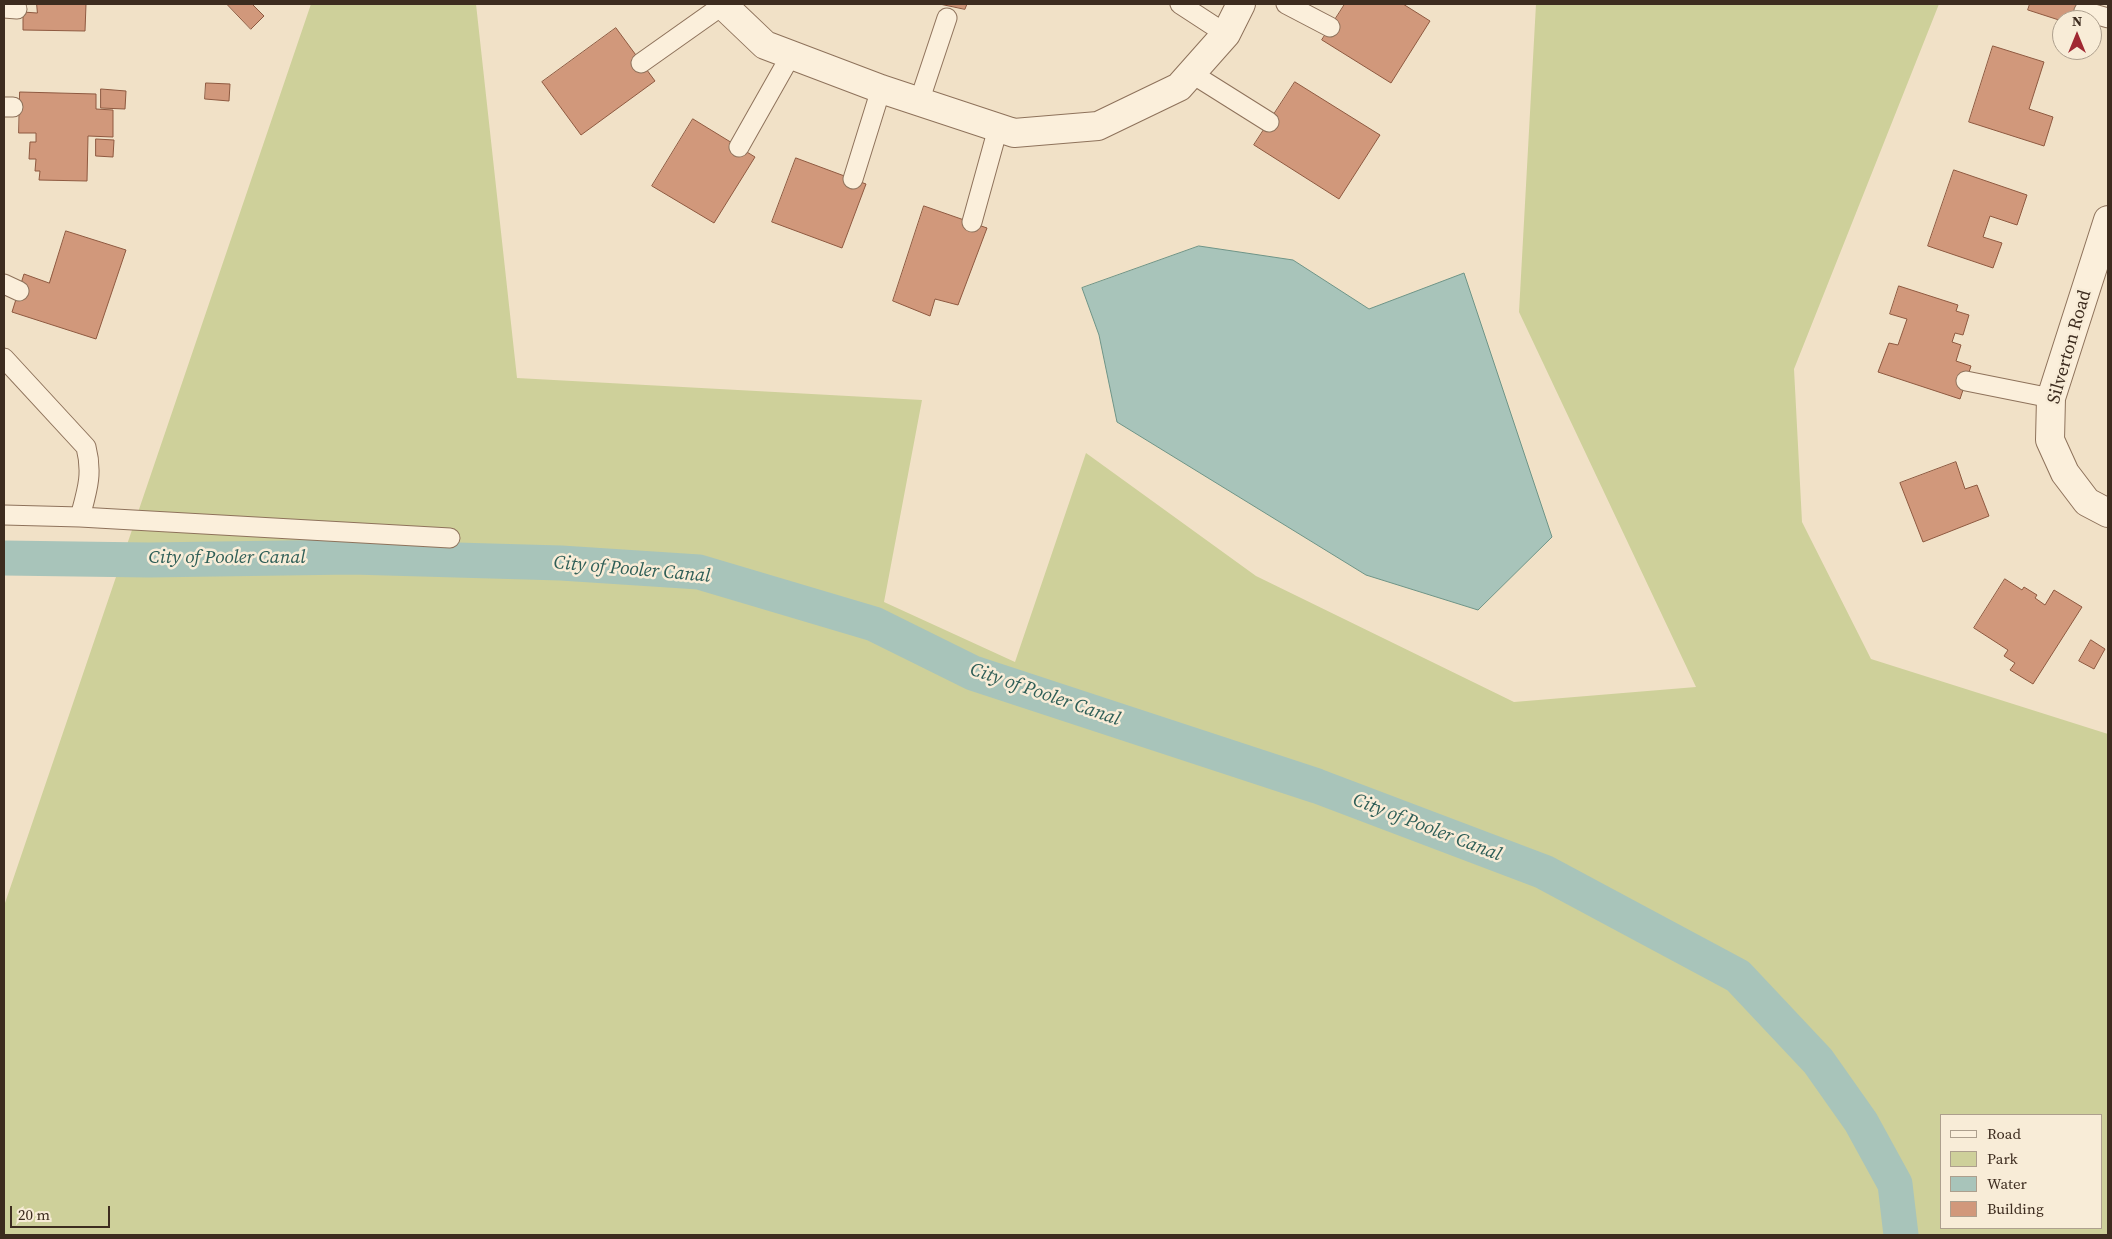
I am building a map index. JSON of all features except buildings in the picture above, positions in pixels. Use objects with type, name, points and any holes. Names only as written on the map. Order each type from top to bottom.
[{"type":"street","points":[[722,4],[765,45],[881,89],[1014,133],[1098,126],[1179,87],[1226,34],[1241,4]]},
{"type":"street","name":"Silverton Road","points":[[2108,220],[2051,398],[2050,440],[2065,473],[2087,502],[2108,513]]},
{"type":"lane","points":[[641,63],[722,4]]},
{"type":"lane","points":[[1180,4],[1226,34]]},
{"type":"lane","points":[[1286,4],[1330,27]]},
{"type":"lane","points":[[919,102],[947,18]]},
{"type":"lane","points":[[738,147],[791,55]]},
{"type":"lane","points":[[1191,73],[1269,122]]},
{"type":"lane","points":[[853,179],[881,89]]},
{"type":"lane","points":[[972,222],[998,128]]},
{"type":"lane","points":[[4,358],[86,447],[90,462],[90,477],[80,517]]},
{"type":"lane","points":[[1966,382],[2051,398]]},
{"type":"lane","points":[[4,515],[80,517],[450,538]]},
{"type":"green space","points":[[311,4],[476,4],[517,378],[922,400],[884,602],[1015,662],[1086,453],[1256,576],[1514,702],[1696,687],[1519,312],[1536,4],[1939,4],[1794,369],[1802,522],[1871,659],[2108,734],[2108,1235],[4,1235],[4,906]]},
{"type":"water","points":[[1199,246],[1293,260],[1369,309],[1464,273],[1552,537],[1478,610],[1366,575],[1117,422],[1099,335],[1082,288]]},
{"type":"waterway","name":"City of Pooler Canal","points":[[4,558],[149,560],[352,557],[561,563],[699,572],[874,624],[973,673],[1317,786],[1544,872],[1738,976],[1818,1061],[1861,1122],[1895,1184],[1901,1235]]}]
